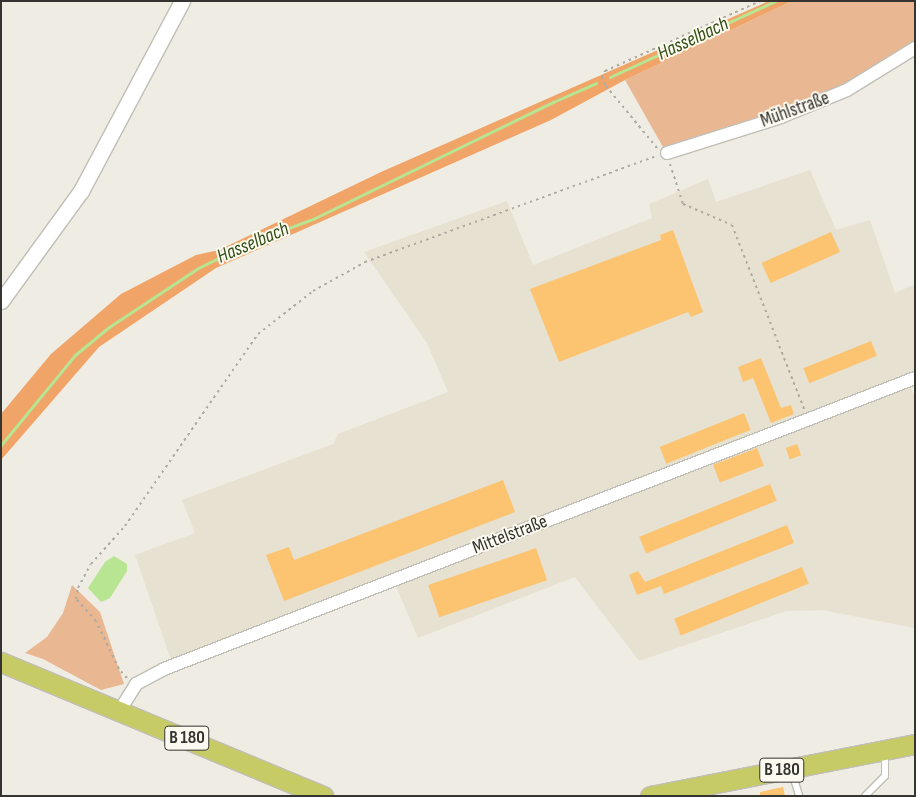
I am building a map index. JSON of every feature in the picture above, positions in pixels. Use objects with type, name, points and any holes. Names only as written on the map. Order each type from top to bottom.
[{"type":"main road","name":"B 180","points":[[1,662],[323,796]]},
{"type":"main road","name":"B 180","points":[[650,796],[915,744]]},
{"type":"street","points":[[1,301],[81,191],[182,1]]},
{"type":"street","name":"Mühlstraße","points":[[667,152],[781,117],[847,90],[915,48]]},
{"type":"street","name":"Mittelstraße","points":[[120,710],[136,684],[164,668],[807,418],[915,378]]},
{"type":"lane","points":[[865,796],[885,776],[884,749]]},
{"type":"lane","points":[[791,768],[799,796]]},
{"type":"path","points":[[136,684],[119,669],[96,621],[76,599],[78,588],[91,564],[125,526],[258,334],[313,291],[366,262],[660,155],[638,122],[605,85],[602,78],[605,70],[760,1]]},
{"type":"path","points":[[667,152],[683,204],[732,225],[807,418]]},
{"type":"shaded area","points":[[769,1],[792,1],[625,80],[551,120],[216,268],[99,347],[1,460],[1,414],[51,354],[121,294],[196,255],[219,250],[381,172]]},
{"type":"shaded area","points":[[792,1],[915,1],[915,42],[844,84],[783,109],[663,147],[625,80]]},
{"type":"shaded area","points":[[810,170],[836,230],[870,220],[895,293],[915,284],[915,385],[910,387],[915,397],[915,628],[822,610],[786,611],[639,661],[575,577],[418,638],[396,586],[171,660],[135,555],[195,533],[182,500],[333,444],[338,434],[448,392],[427,343],[364,252],[507,201],[533,265],[652,218],[649,204],[708,179],[716,202]]},
{"type":"shaded area","points":[[114,556],[127,564],[127,571],[110,598],[101,602],[88,588],[105,562]]},
{"type":"shaded area","points":[[72,585],[100,612],[124,684],[101,690],[43,659],[25,653],[47,637],[63,613]]},
{"type":"building","points":[[673,230],[703,312],[691,317],[688,312],[559,362],[530,289],[661,240],[660,235]]},
{"type":"building","points":[[831,232],[840,252],[771,283],[762,263]]},
{"type":"building","points":[[871,341],[877,356],[809,383],[803,368]]},
{"type":"building","points":[[761,358],[781,408],[791,405],[794,414],[771,423],[753,378],[743,382],[738,367]]},
{"type":"building","points":[[744,413],[751,430],[666,464],[660,447]]},
{"type":"building","points":[[797,444],[801,455],[790,459],[786,448]]},
{"type":"building","points":[[757,448],[764,466],[720,483],[713,465]]},
{"type":"building","points":[[503,480],[515,512],[284,601],[266,555],[289,547],[294,560]]},
{"type":"building","points":[[770,484],[777,501],[646,554],[639,537]]},
{"type":"building","points":[[787,525],[794,543],[664,594],[661,586],[637,595],[629,575],[638,571],[645,582]]},
{"type":"building","points":[[536,548],[547,580],[439,617],[428,585]]},
{"type":"building","points":[[802,567],[809,584],[681,635],[674,619]]},
{"type":"building","points":[[783,787],[785,796],[760,796],[760,792]]},
{"type":"waterway","name":"Hasselbach","points":[[610,77],[775,1]]},
{"type":"waterway","name":"Hasselbach","points":[[553,102],[596,83]]},
{"type":"waterway","name":"Hasselbach","points":[[1,445],[75,355],[109,327],[198,268],[256,240],[315,218],[553,102]]}]
